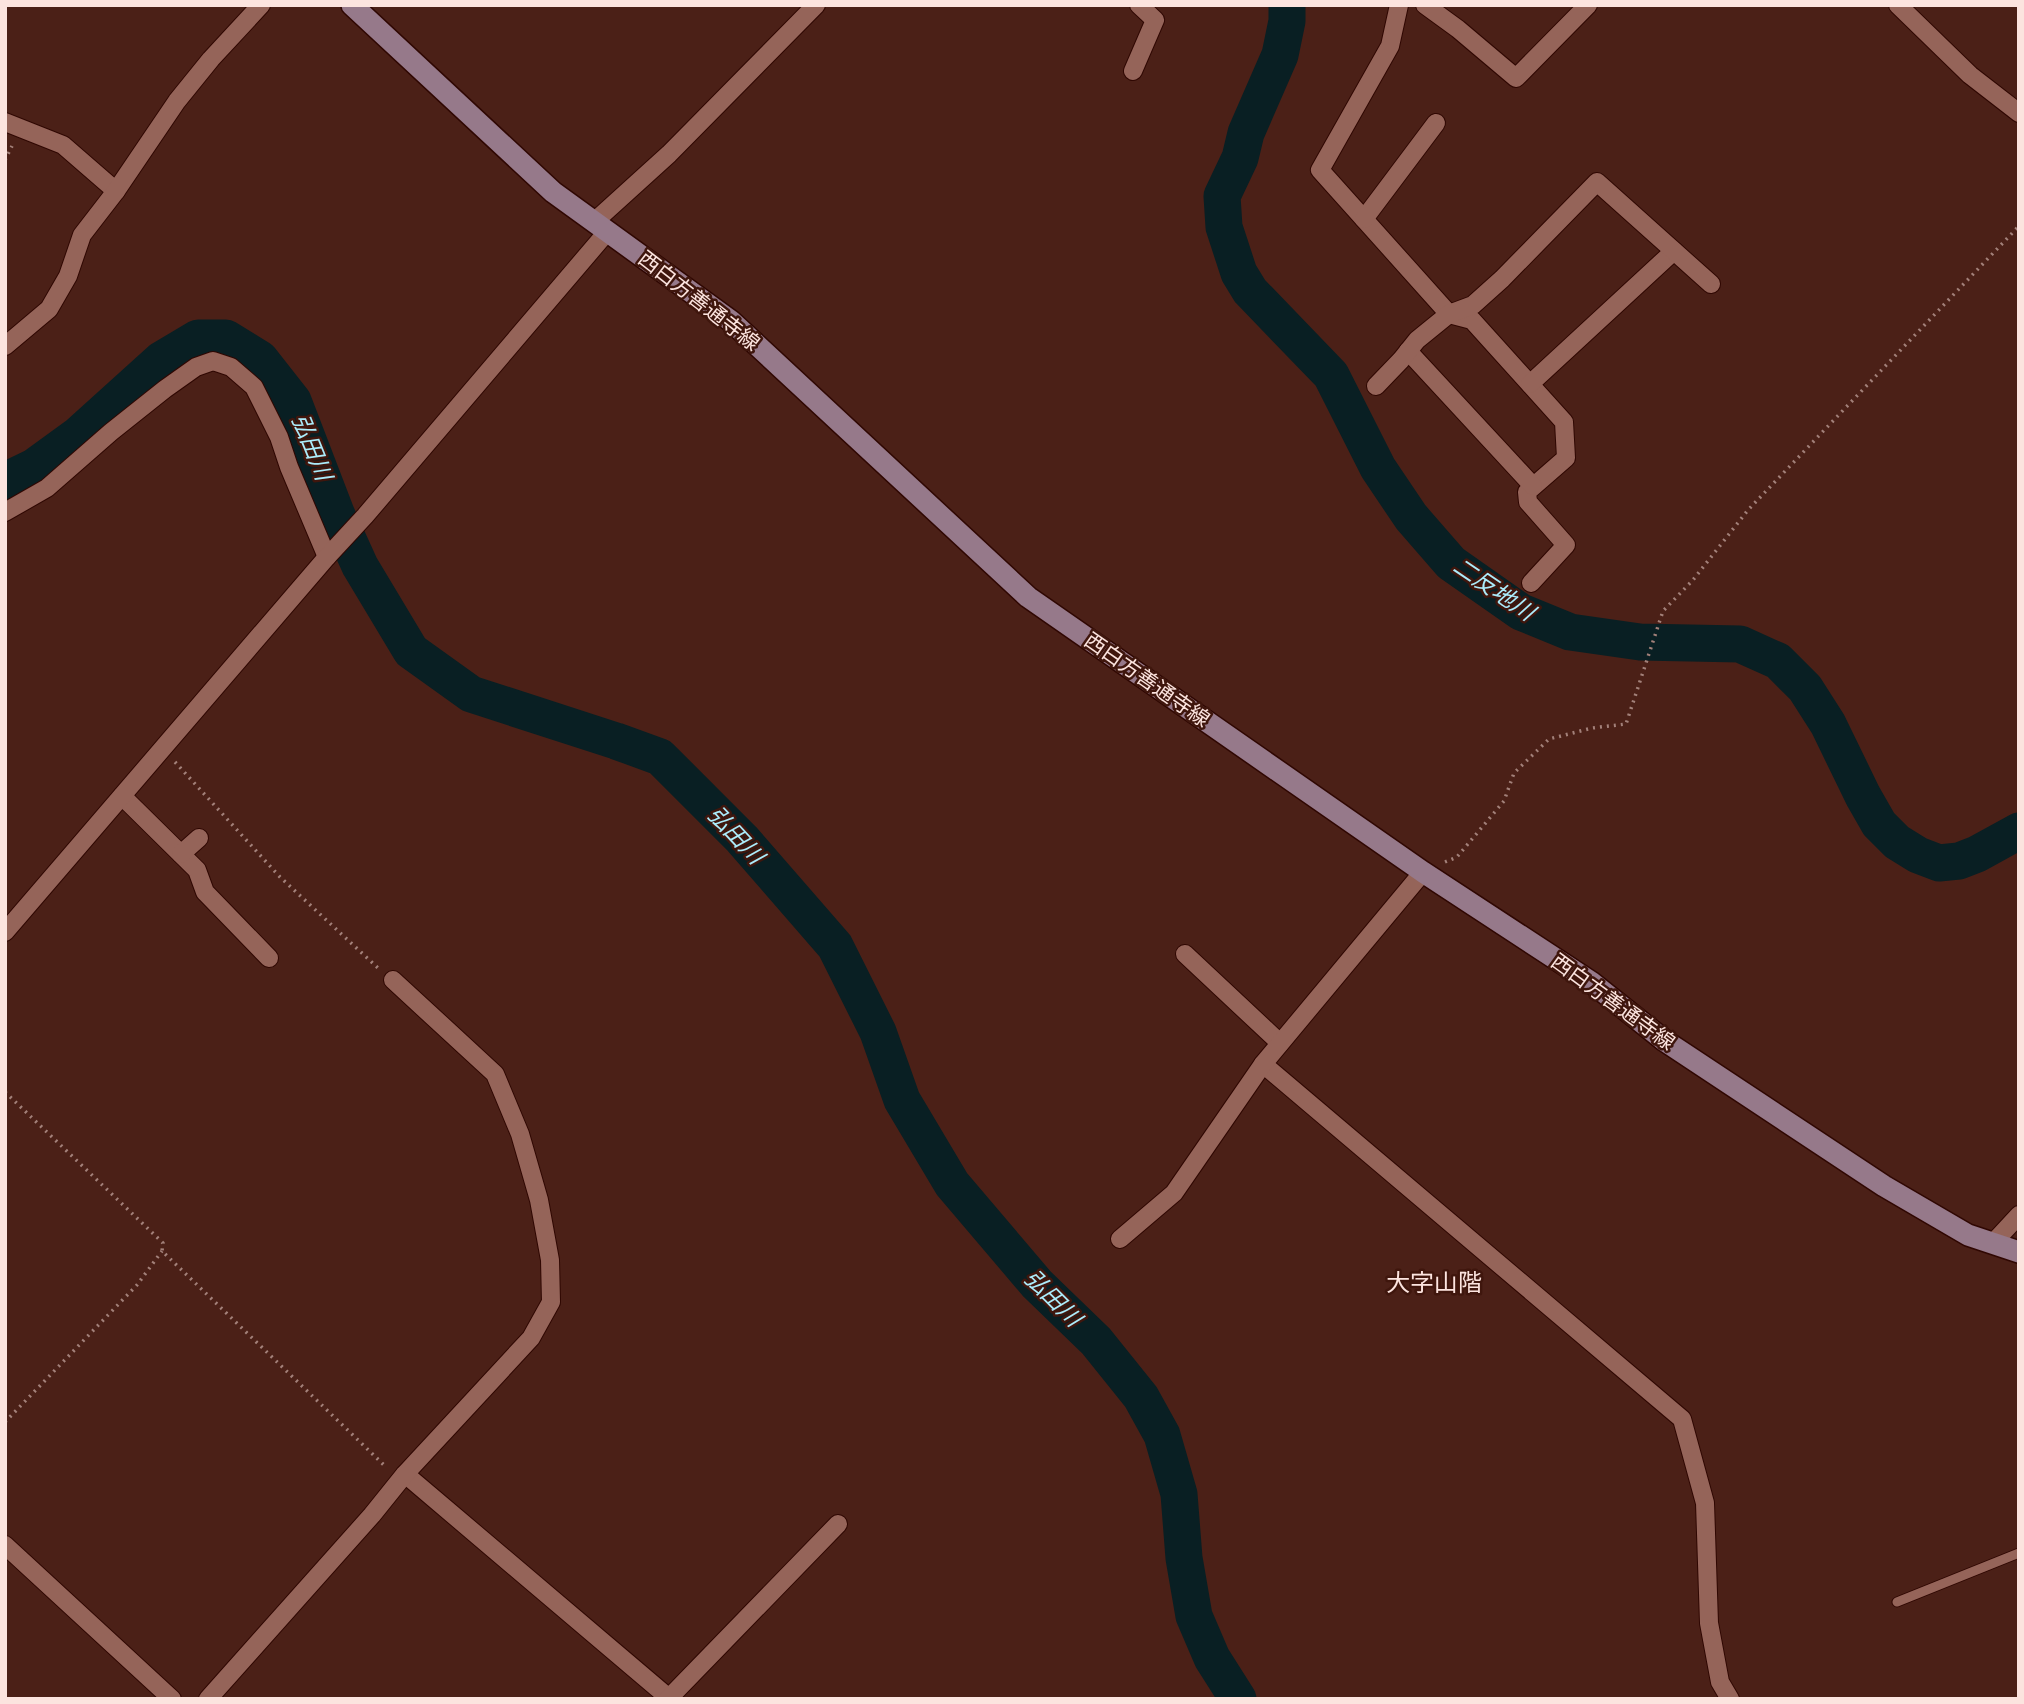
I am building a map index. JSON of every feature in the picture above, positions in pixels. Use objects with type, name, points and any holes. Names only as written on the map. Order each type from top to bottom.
[{"type":"main road","name":"西白方善通寺線","points":[[354,6],[553,192],[731,321],[1028,597],[1423,872],[1591,982],[1665,1041],[1884,1186],[1968,1235],[2019,1252]]},
{"type":"street","points":[[5,346],[49,309],[68,276],[82,235],[116,191],[177,101],[261,5]]},
{"type":"street","points":[[5,932],[365,516],[601,227],[669,153],[817,5]]},
{"type":"street","points":[[1133,71],[1154,20],[1139,5]]},
{"type":"street","points":[[1399,5],[1390,46],[1320,170],[1449,314],[1472,320],[1564,422],[1566,458],[1527,492],[1528,502],[1566,545],[1531,583]]},
{"type":"street","points":[[1425,5],[1516,78],[1588,5]]},
{"type":"street","points":[[1898,5],[1970,75],[2019,113]]},
{"type":"street","points":[[5,122],[64,145],[116,191]]},
{"type":"street","points":[[1364,219],[1436,123]]},
{"type":"street","points":[[1376,386],[1417,340],[1449,314],[1473,305],[1493,288],[1597,182],[1712,284]]},
{"type":"street","points":[[1530,384],[1674,251]]},
{"type":"street","points":[[1408,351],[1533,486]]},
{"type":"street","points":[[5,512],[47,488],[165,389],[197,367],[213,361],[231,367],[254,387],[279,436],[289,467],[329,556]]},
{"type":"street","points":[[122,796],[197,870],[199,899],[269,958]]},
{"type":"street","points":[[181,854],[200,838]]},
{"type":"street","points":[[1120,1239],[1174,1193],[1263,1064],[1423,872]]},
{"type":"street","points":[[1185,954],[1280,1043]]},
{"type":"street","points":[[208,1699],[372,1516],[402,1477],[531,1338],[551,1302],[550,1260],[539,1200],[520,1134],[495,1074],[393,980]]},
{"type":"street","points":[[1263,1064],[1682,1419],[1705,1503],[1709,1623],[1720,1682],[1730,1699]]},
{"type":"street","points":[[1993,1243],[2019,1214]]},
{"type":"street","points":[[402,1477],[669,1698],[838,1524]]},
{"type":"street","points":[[5,1545],[172,1699]]},
{"type":"lane","points":[[1897,1602],[2019,1553]]},
{"type":"path","points":[[1423,872],[1457,857],[1504,800],[1514,773],[1549,739],[1592,728],[1626,724],[1663,611],[1693,580],[1748,510],[2019,226]]},
{"type":"path","points":[[163,748],[280,877],[393,980]]},
{"type":"path","points":[[5,1092],[163,1243],[162,1251],[136,1284],[5,1422]]},
{"type":"path","points":[[162,1251],[402,1477]]},
{"type":"waterway","name":"二反地川","points":[[1287,5],[1287,21],[1280,55],[1246,133],[1240,158],[1222,196],[1224,227],[1239,273],[1250,291],[1331,375],[1378,468],[1411,517],[1451,563],[1521,612],[1570,632],[1640,642],[1740,644],[1778,661],[1805,688],[1828,724],[1879,824],[1897,842],[1918,855],[1939,863],[1959,861],[2019,831]]},
{"type":"waterway","name":"弘田川","points":[[5,481],[34,467],[78,435],[161,360],[198,338],[226,338],[260,359],[293,401],[336,513],[360,566],[411,651],[471,694],[660,757],[742,839],[835,946],[878,1032],[902,1100],[952,1184],[1037,1284],[1096,1341],[1141,1397],[1162,1435],[1179,1494],[1184,1558],[1194,1616],[1212,1658],[1238,1699]]},
{"type":"district","name":"大字山階","points":[[1434,1283]]}]
